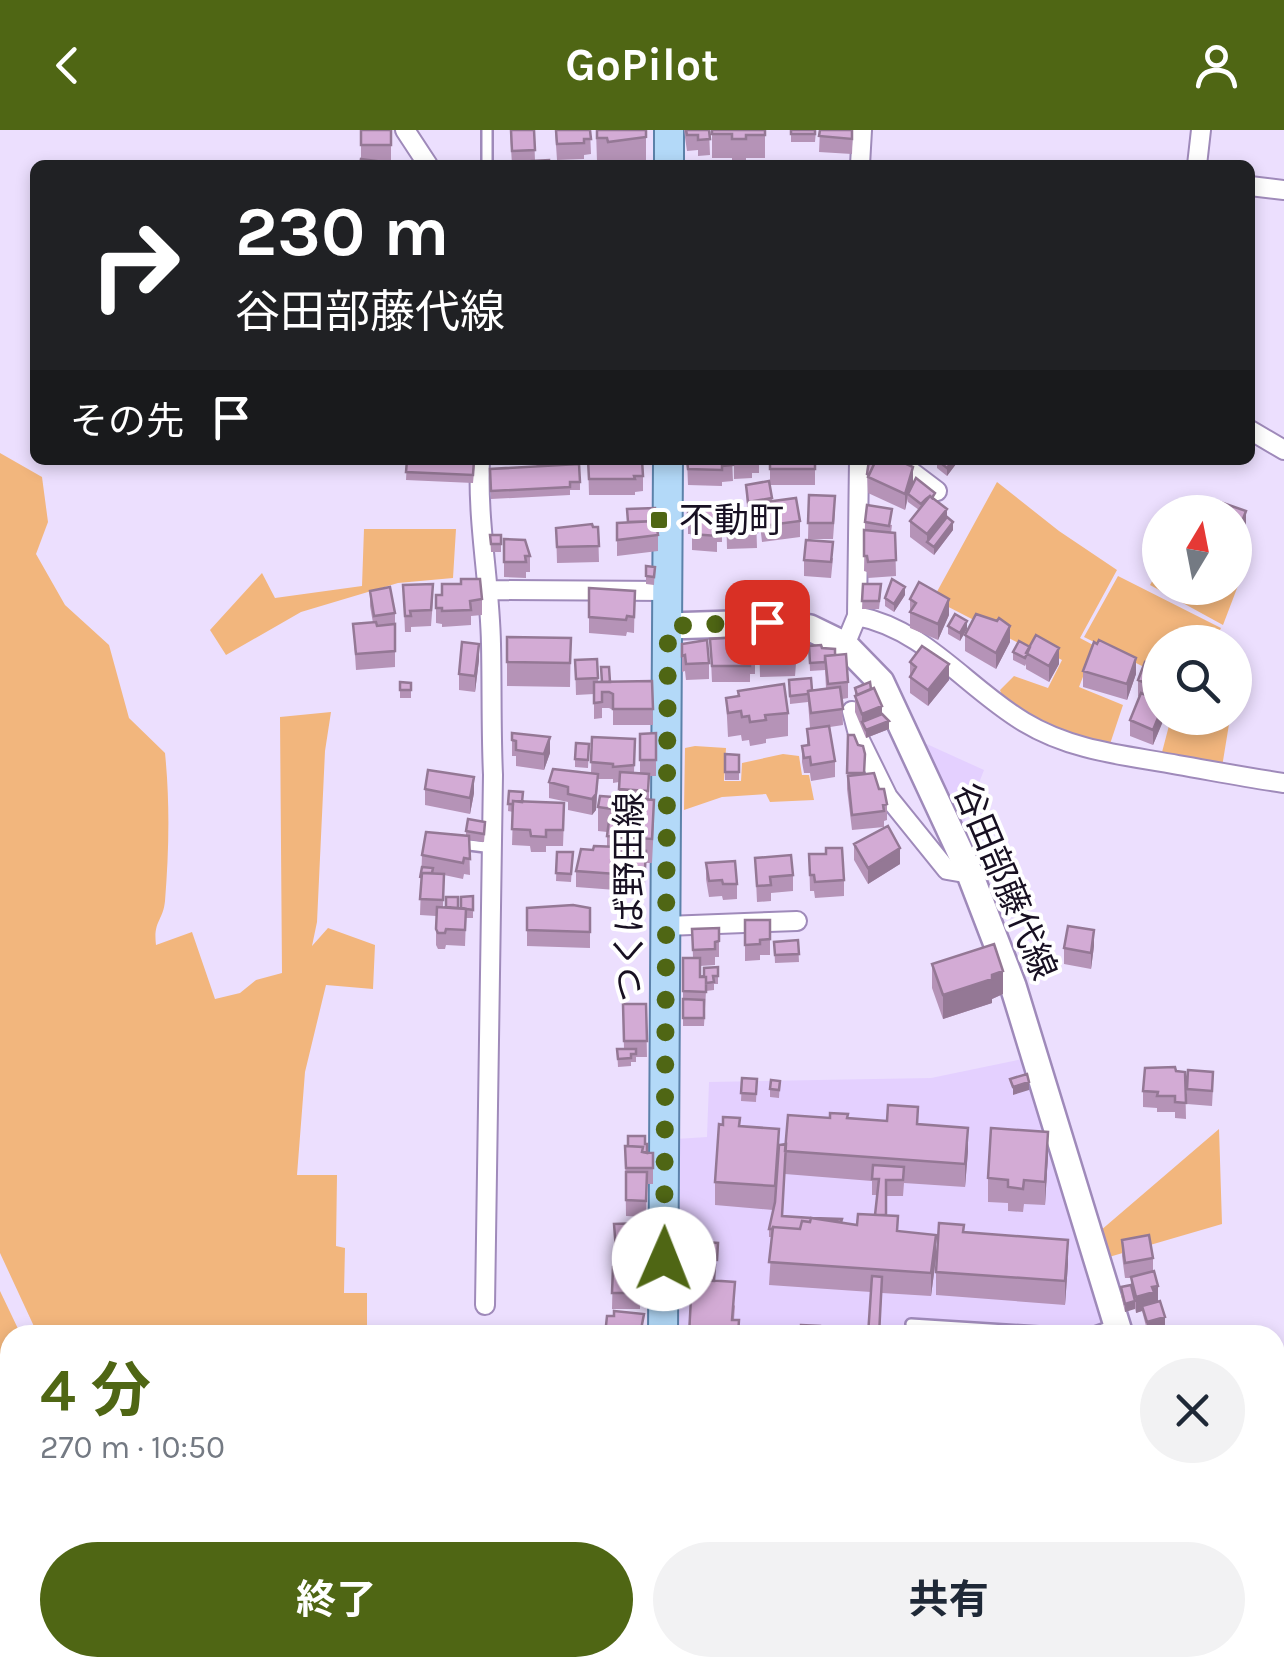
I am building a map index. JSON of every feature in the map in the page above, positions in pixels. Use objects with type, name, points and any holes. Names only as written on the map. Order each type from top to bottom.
[{"type":"main road","points":[[668,130],[668,160]]},
{"type":"main road","name":"つくば野田線","points":[[663,1325],[668,465]]},
{"type":"main road","name":"谷田部藤代線","points":[[668,626],[789,624],[810,628],[845,645],[870,668],[886,692],[970,874],[1014,986],[1116,1325]]},
{"type":"street","points":[[405,130],[425,160]]},
{"type":"street","points":[[860,160],[862,130]]},
{"type":"street","points":[[1196,160],[1201,130]]},
{"type":"street","points":[[1255,187],[1284,190]]},
{"type":"street","points":[[1255,433],[1284,450]]},
{"type":"street","points":[[480,465],[491,644],[493,848],[485,1304]]},
{"type":"street","points":[[845,645],[857,616],[859,465]]},
{"type":"street","points":[[903,465],[937,491]]},
{"type":"street","points":[[487,590],[668,592]]},
{"type":"street","points":[[857,616],[886,623],[916,640],[1023,722],[1055,737],[1114,756],[1284,784]]},
{"type":"street","points":[[852,711],[859,738],[888,797],[947,870],[970,874]]},
{"type":"street","points":[[666,926],[796,921]]},
{"type":"lane","points":[[486,160],[487,130]]},
{"type":"lane","points":[[456,843],[493,848]]},
{"type":"lane","points":[[911,1324],[927,1325]]},
{"type":"shaded area","points":[[0,453],[42,477],[48,522],[36,554],[65,605],[109,645],[129,718],[165,753],[167,864],[156,945],[192,932],[215,999],[240,993],[256,980],[282,973],[280,717],[331,712],[325,751],[317,922],[312,946],[328,928],[375,945],[373,989],[326,985],[305,1072],[297,1175],[337,1175],[336,1246],[345,1248],[344,1293],[367,1293],[367,1325],[33,1325],[0,1253]]},
{"type":"shaded area","points":[[997,482],[1117,570],[1080,638],[1095,646],[1079,687],[1123,705],[1108,750],[1032,718],[1002,695],[1000,690],[1014,676],[1048,688],[1062,660],[1037,647],[1032,650],[933,599]]},
{"type":"shaded area","points":[[364,529],[456,529],[453,578],[398,583],[301,612],[226,655],[210,630],[262,573],[275,598],[362,586]]},
{"type":"shaded area","points":[[1118,576],[1142,588],[1142,605],[1175,605],[1215,625],[1142,625],[1142,666],[1084,637]]},
{"type":"shaded area","points":[[1186,605],[1231,605],[1223,625]]},
{"type":"shaded area","points":[[1167,735],[1227,735],[1222,767],[1161,756]]},
{"type":"shaded area","points":[[920,741],[984,770],[959,835]]},
{"type":"shaded area","points":[[685,748],[726,748],[724,781],[741,781],[742,763],[783,754],[799,756],[802,775],[809,775],[814,800],[770,802],[766,794],[722,797],[684,810]]},
{"type":"shaded area","points":[[1027,1058],[1103,1325],[673,1325],[676,1139],[707,1137],[709,1082],[931,1078]]},
{"type":"shaded area","points":[[1219,1129],[1222,1224],[1109,1257],[1100,1231]]},
{"type":"shaded area","points":[[0,1291],[16,1325],[0,1325]]},
{"type":"building","points":[[361,130],[391,130],[391,145],[361,145]]},
{"type":"building","points":[[511,130],[534,130],[535,150],[512,151]]},
{"type":"building","points":[[556,130],[590,130],[591,139],[557,144]]},
{"type":"building","points":[[597,130],[646,130],[646,137],[608,142],[607,138],[597,138]]},
{"type":"building","points":[[686,130],[709,130],[710,139],[698,140],[698,135],[687,135]]},
{"type":"building","points":[[712,130],[765,130],[765,135],[732,139],[732,134],[712,134]]},
{"type":"building","points":[[791,130],[815,130],[815,134],[791,134]]},
{"type":"building","points":[[820,130],[852,130],[852,139],[819,136]]},
{"type":"building","points":[[407,465],[474,465],[473,475],[406,472]]},
{"type":"building","points":[[579,465],[580,482],[570,482],[570,487],[491,491],[490,469]]},
{"type":"building","points":[[588,465],[642,465],[643,476],[634,476],[635,479],[589,479]]},
{"type":"building","points":[[688,465],[733,465],[722,466],[722,470],[688,469]]},
{"type":"building","points":[[770,465],[815,465],[815,469],[770,469]]},
{"type":"building","points":[[874,465],[913,467],[905,494],[868,477]]},
{"type":"building","points":[[916,478],[935,493],[921,504],[908,494]]},
{"type":"building","points":[[769,481],[772,498],[748,502],[746,485]]},
{"type":"building","points":[[809,495],[835,496],[833,523],[808,523]]},
{"type":"building","points":[[930,496],[947,509],[927,534],[910,521]]},
{"type":"building","points":[[796,498],[800,521],[762,526],[759,503]]},
{"type":"building","points":[[867,505],[892,509],[889,526],[865,522]]},
{"type":"building","points":[[655,508],[656,521],[628,522],[627,509]]},
{"type":"building","points":[[756,508],[757,532],[727,533],[726,509]]},
{"type":"building","points":[[688,509],[722,510],[722,526],[716,526],[717,536],[692,534]]},
{"type":"building","points":[[947,517],[953,522],[934,547],[927,542]]},
{"type":"building","points":[[656,521],[658,535],[617,540],[617,523]]},
{"type":"building","points":[[592,524],[598,527],[599,546],[557,547],[556,528]]},
{"type":"building","points":[[864,530],[895,533],[896,560],[868,562],[864,556]]},
{"type":"building","points":[[490,535],[501,535],[501,544],[491,544]]},
{"type":"building","points":[[504,539],[525,540],[530,556],[525,556],[526,562],[504,562]]},
{"type":"building","points":[[806,540],[833,542],[831,562],[804,560]]},
{"type":"building","points":[[646,566],[655,567],[654,577],[646,576]]},
{"type":"building","points":[[461,579],[480,579],[482,599],[470,601],[471,610],[436,608],[436,595],[442,595],[442,584],[461,584]]},
{"type":"building","points":[[892,579],[905,587],[894,604],[885,598]]},
{"type":"building","points":[[919,582],[949,599],[938,624],[910,612],[916,603],[910,599]]},
{"type":"building","points":[[433,584],[431,610],[410,611],[411,616],[405,616],[403,585]]},
{"type":"building","points":[[863,584],[881,584],[879,601],[862,601]]},
{"type":"building","points":[[390,587],[395,613],[374,616],[370,591]]},
{"type":"building","points":[[589,588],[635,591],[634,617],[589,617]]},
{"type":"building","points":[[955,614],[967,621],[960,633],[948,626]]},
{"type":"building","points":[[976,614],[997,621],[999,618],[1010,626],[996,653],[965,635]]},
{"type":"building","points":[[376,622],[377,626],[395,624],[395,651],[356,654],[353,624]]},
{"type":"building","points":[[797,635],[795,660],[760,662],[759,636]]},
{"type":"building","points":[[1036,635],[1059,648],[1049,666],[1026,653]]},
{"type":"building","points":[[755,636],[755,658],[750,658],[750,666],[712,666],[710,639]]},
{"type":"building","points":[[507,637],[571,638],[570,663],[507,662]]},
{"type":"building","points":[[707,640],[709,663],[686,664],[682,644]]},
{"type":"building","points":[[1099,640],[1136,658],[1127,684],[1083,671],[1094,642]]},
{"type":"building","points":[[1019,641],[1030,647],[1025,658],[1013,652]]},
{"type":"building","points":[[462,642],[479,644],[475,676],[459,674]]},
{"type":"building","points":[[809,646],[835,649],[835,655],[825,656],[825,662],[810,663]]},
{"type":"building","points":[[922,646],[949,664],[928,690],[910,677],[916,667],[910,662]]},
{"type":"building","points":[[846,654],[848,682],[828,684],[825,656]]},
{"type":"building","points":[[597,659],[598,678],[576,679],[575,660]]},
{"type":"building","points":[[601,667],[609,667],[610,682],[602,682]]},
{"type":"building","points":[[811,678],[812,690],[808,694],[790,696],[789,680]]},
{"type":"building","points":[[652,681],[653,709],[613,709],[613,694],[609,692],[602,692],[602,702],[594,703],[594,682]]},
{"type":"building","points":[[400,682],[411,683],[411,690],[400,690]]},
{"type":"building","points":[[870,682],[871,689],[857,695],[855,688]]},
{"type":"building","points":[[784,684],[788,713],[765,715],[766,720],[750,722],[749,716],[742,717],[741,711],[728,713],[726,698],[739,696],[738,691]]},
{"type":"building","points":[[840,687],[843,709],[811,713],[808,691]]},
{"type":"building","points":[[874,688],[882,706],[862,714],[855,696]]},
{"type":"building","points":[[1141,693],[1142,693],[1142,725],[1130,720]]},
{"type":"building","points":[[882,714],[889,721],[866,730],[862,722]]},
{"type":"building","points":[[829,726],[835,761],[811,765],[810,757],[804,758],[802,746],[809,745],[807,729]]},
{"type":"building","points":[[512,733],[550,737],[544,754],[516,750]]},
{"type":"building","points":[[656,733],[656,760],[640,760],[640,734]]},
{"type":"building","points":[[848,735],[854,735],[858,745],[863,746],[864,773],[847,773]]},
{"type":"building","points":[[592,737],[635,739],[634,765],[613,767],[591,762]]},
{"type":"building","points":[[576,743],[589,744],[588,760],[575,759]]},
{"type":"building","points":[[725,754],[739,755],[739,772],[725,772]]},
{"type":"building","points":[[553,769],[598,774],[596,794],[592,799],[568,794],[568,787],[549,782]]},
{"type":"building","points":[[428,770],[474,777],[470,798],[425,789]]},
{"type":"building","points":[[620,772],[649,774],[648,791],[619,789]]},
{"type":"building","points":[[874,773],[879,789],[884,789],[884,811],[852,815],[848,776]]},
{"type":"building","points":[[509,791],[523,792],[522,802],[508,804]]},
{"type":"building","points":[[600,796],[654,800],[652,839],[607,836],[609,821],[617,822],[619,810],[598,807]]},
{"type":"building","points":[[513,801],[564,803],[563,830],[546,830],[546,837],[531,836],[530,830],[512,829]]},
{"type":"building","points":[[468,819],[485,822],[484,834],[466,831]]},
{"type":"building","points":[[888,826],[900,848],[868,868],[854,844]]},
{"type":"building","points":[[426,832],[469,836],[470,859],[464,858],[463,863],[422,855]]},
{"type":"building","points":[[594,846],[618,847],[616,874],[576,871],[581,849],[593,850]]},
{"type":"building","points":[[826,848],[842,848],[844,880],[815,882],[814,875],[810,875],[809,854],[826,854]]},
{"type":"building","points":[[624,849],[646,851],[645,868],[623,867]]},
{"type":"building","points":[[557,852],[573,852],[571,874],[556,873]]},
{"type":"building","points":[[791,855],[793,875],[770,877],[771,885],[757,886],[755,858]]},
{"type":"building","points":[[735,861],[737,884],[709,881],[706,863]]},
{"type":"building","points":[[422,867],[433,868],[432,873],[422,873],[420,878]]},
{"type":"building","points":[[422,873],[444,874],[443,900],[420,899]]},
{"type":"building","points":[[473,896],[473,910],[461,908],[461,897]]},
{"type":"building","points":[[446,897],[458,897],[458,908],[446,907]]},
{"type":"building","points":[[437,907],[466,909],[465,930],[446,929],[445,933],[438,933]]},
{"type":"building","points":[[527,908],[590,908],[590,932],[527,930]]},
{"type":"building","points":[[745,920],[770,920],[770,939],[745,945]]},
{"type":"building","points":[[1068,926],[1094,930],[1091,953],[1064,948]]},
{"type":"building","points":[[719,928],[715,949],[693,950],[692,929]]},
{"type":"building","points":[[798,940],[799,954],[775,955],[774,942]]},
{"type":"building","points":[[994,944],[1003,971],[992,975],[992,979],[943,995],[932,964]]},
{"type":"building","points":[[683,958],[700,958],[700,977],[706,977],[706,992],[683,991]]},
{"type":"building","points":[[718,967],[714,982],[706,983],[706,977],[700,977],[704,976],[704,968]]},
{"type":"building","points":[[683,999],[704,1000],[704,1018],[683,1018]]},
{"type":"building","points":[[623,1004],[646,1004],[647,1041],[624,1041]]},
{"type":"building","points":[[617,1049],[636,1049],[636,1054],[618,1059]]},
{"type":"building","points":[[1175,1067],[1176,1071],[1185,1072],[1186,1103],[1175,1102],[1175,1096],[1143,1091],[1145,1068]]},
{"type":"building","points":[[1188,1070],[1213,1072],[1212,1091],[1187,1089]]},
{"type":"building","points":[[1027,1074],[1029,1082],[1013,1087],[1010,1079]]},
{"type":"building","points":[[742,1078],[757,1079],[756,1094],[741,1093]]},
{"type":"building","points":[[771,1080],[780,1081],[779,1090],[770,1089]]},
{"type":"building","points":[[888,1105],[918,1107],[917,1124],[968,1128],[965,1164],[785,1151],[788,1115],[830,1118],[830,1113],[848,1114],[847,1118],[887,1121]]},
{"type":"building","points":[[723,1117],[740,1118],[739,1126],[779,1129],[775,1186],[715,1182],[719,1124],[723,1125]]},
{"type":"building","points":[[991,1128],[1048,1132],[1045,1182],[1024,1180],[1023,1189],[1008,1187],[1008,1180],[988,1178]]},
{"type":"building","points":[[628,1136],[645,1136],[647,1153],[642,1152],[643,1147],[628,1146]]},
{"type":"building","points":[[786,1144],[782,1216],[811,1218],[810,1222],[802,1221],[800,1229],[769,1229],[779,1145]]},
{"type":"building","points":[[625,1146],[643,1147],[642,1152],[653,1153],[653,1168],[626,1168]]},
{"type":"building","points":[[873,1165],[904,1167],[903,1180],[886,1180],[886,1215],[875,1215],[879,1179],[872,1179]]},
{"type":"building","points":[[626,1172],[647,1172],[646,1201],[626,1200]]},
{"type":"building","points":[[858,1214],[898,1216],[897,1231],[936,1235],[931,1273],[769,1262],[773,1227],[800,1229],[802,1221],[810,1222],[811,1218],[857,1225]]},
{"type":"building","points":[[645,1223],[643,1244],[637,1244],[637,1250],[616,1250],[614,1224]]},
{"type":"building","points":[[939,1223],[964,1225],[963,1232],[1068,1240],[1065,1281],[936,1272]]},
{"type":"building","points":[[1149,1235],[1153,1258],[1125,1263],[1122,1240]]},
{"type":"building","points":[[704,1242],[718,1243],[717,1260],[703,1259]]},
{"type":"building","points":[[700,1264],[715,1265],[714,1281],[698,1280]]},
{"type":"building","points":[[613,1267],[641,1267],[640,1293],[612,1293]]},
{"type":"building","points":[[1154,1271],[1158,1286],[1152,1287],[1154,1292],[1136,1297],[1131,1277]]},
{"type":"building","points":[[872,1276],[882,1277],[880,1325],[869,1325]]},
{"type":"building","points":[[692,1279],[735,1282],[732,1320],[739,1320],[739,1325],[690,1325]]},
{"type":"building","points":[[1131,1285],[1135,1301],[1125,1304],[1121,1287]]},
{"type":"building","points":[[1160,1301],[1165,1317],[1147,1322],[1142,1306]]},
{"type":"building","points":[[614,1311],[644,1314],[642,1325],[606,1325],[607,1316],[614,1316]]},
{"type":"place","name":"不動町","points":[[659,520]]},
{"type":"route","points":[[664,1259],[668,626],[767,622]]}]
